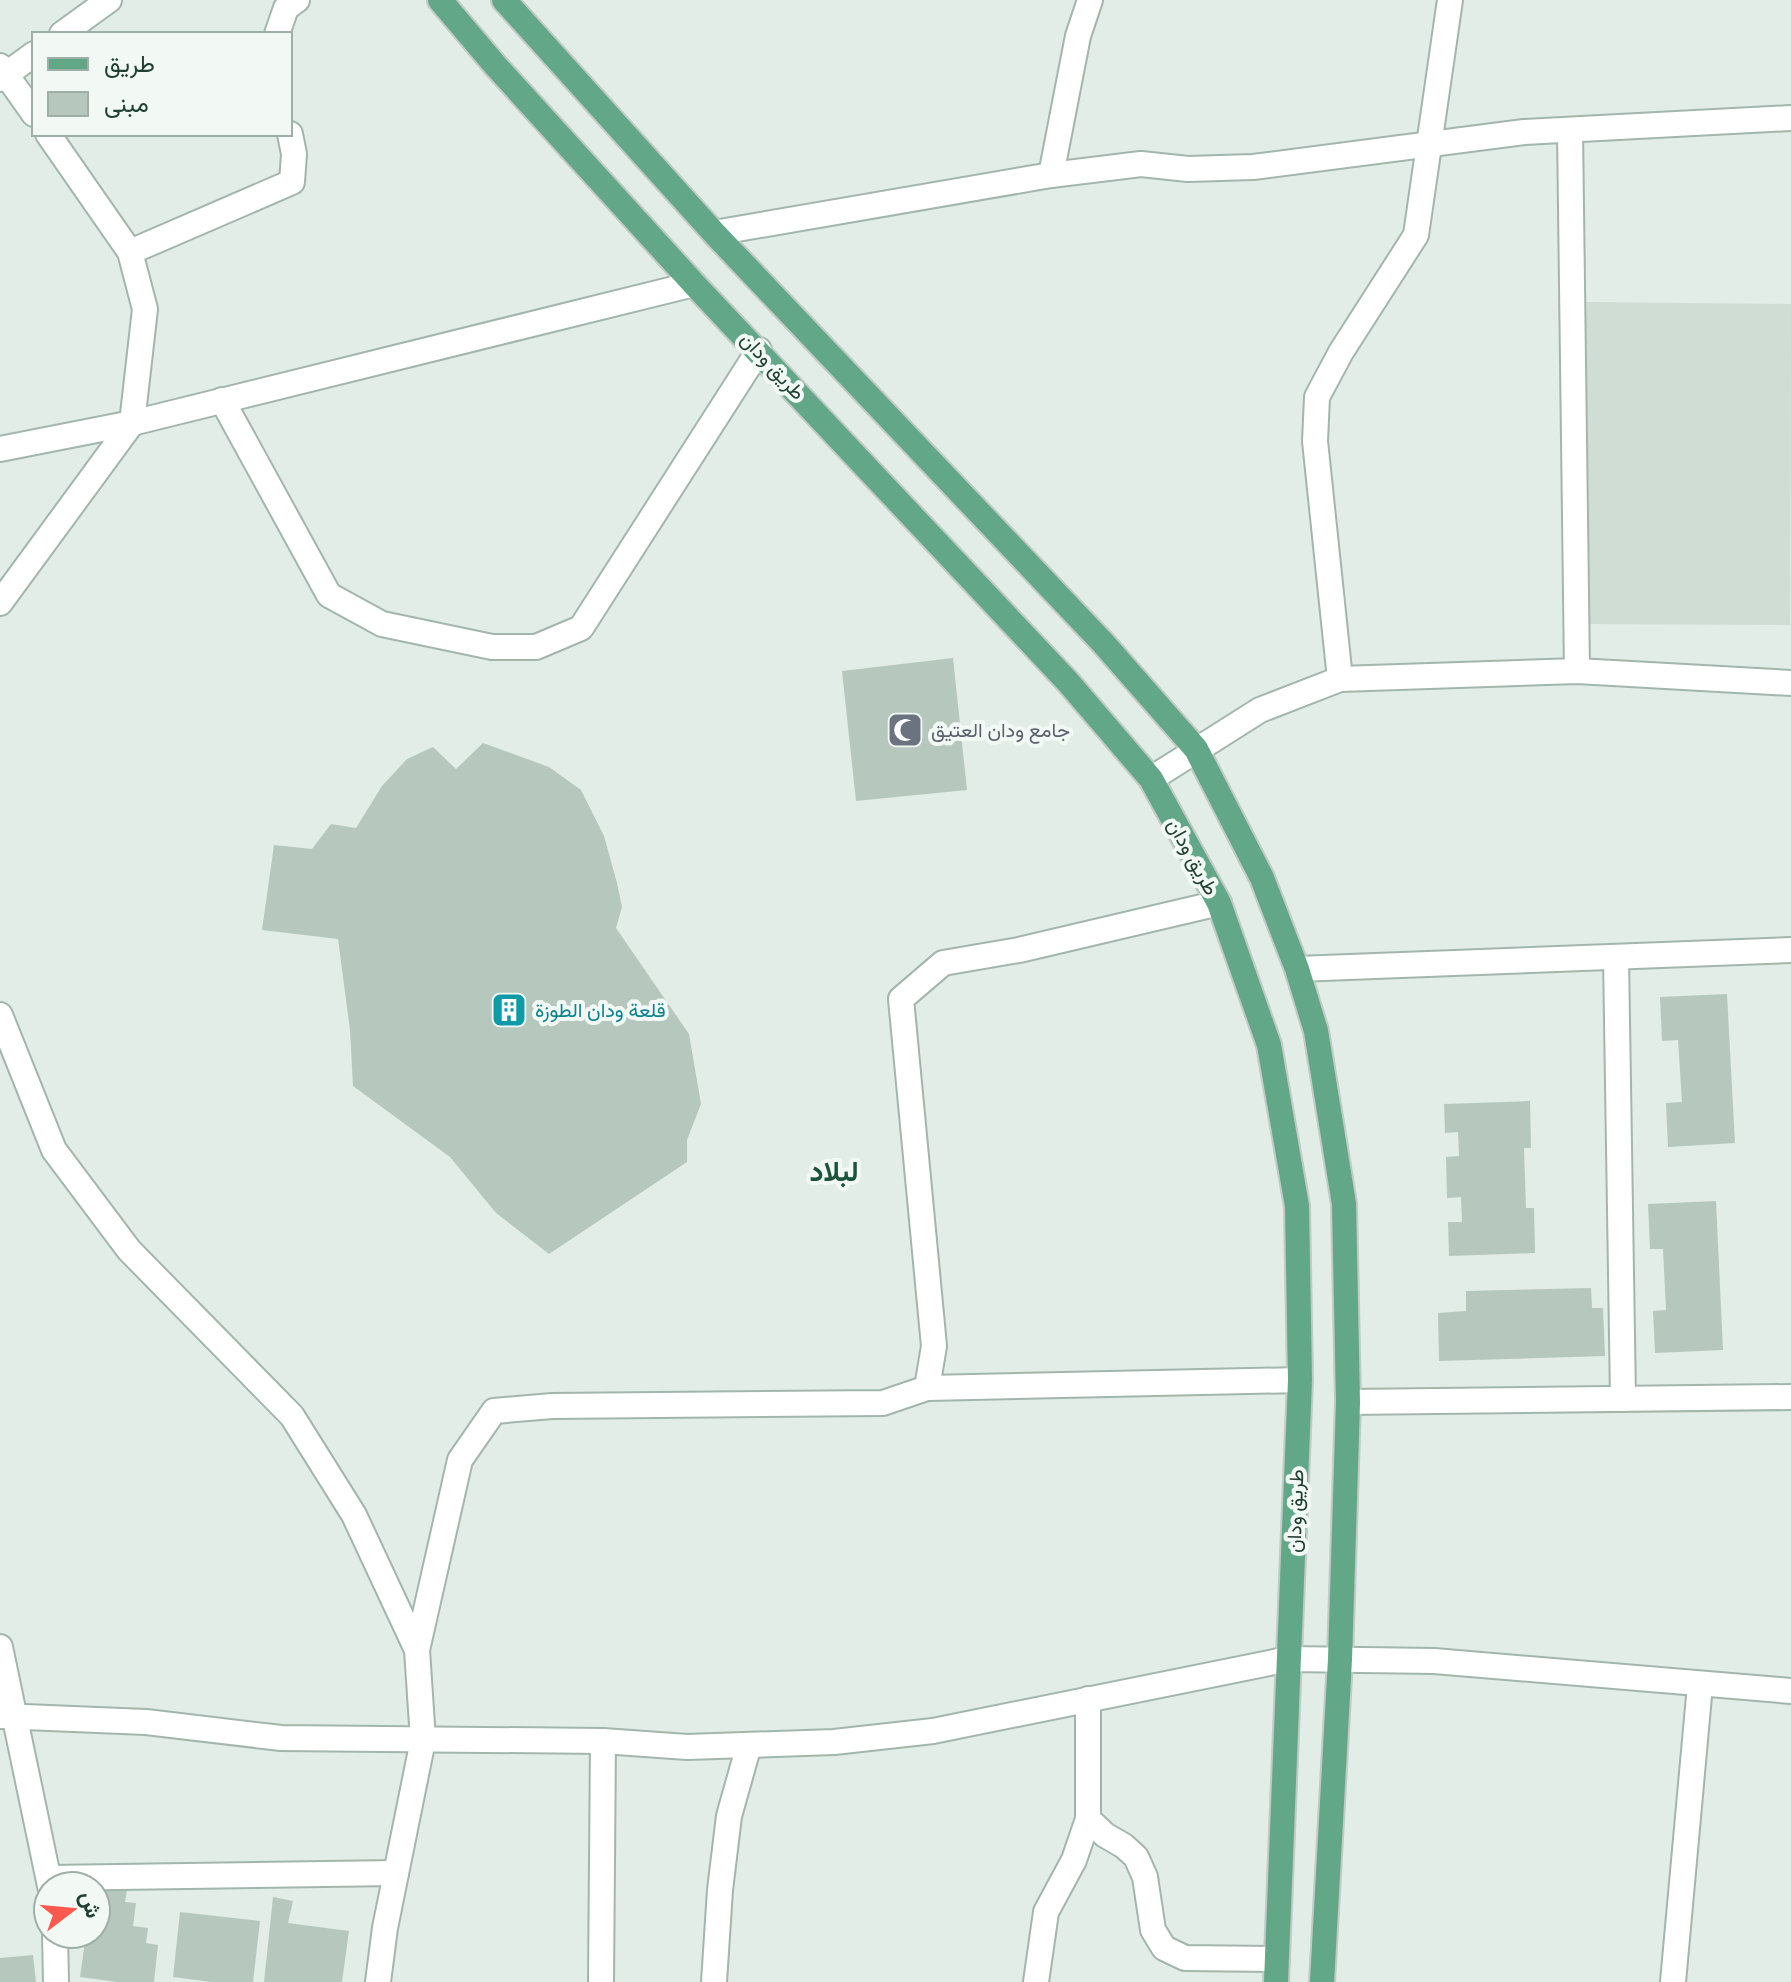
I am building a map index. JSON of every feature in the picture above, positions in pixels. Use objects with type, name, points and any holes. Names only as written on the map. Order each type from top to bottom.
[{"type":"main road","name":"طريق ودان","points":[[440,0],[694,284],[1068,682],[1151,779],[1219,903],[1269,1045],[1297,1206],[1300,1380],[1276,1971]]},
{"type":"main road","points":[[504,0],[714,233],[1104,644],[1196,749],[1262,878],[1297,969],[1316,1031],[1344,1204],[1348,1402],[1340,1659],[1322,1982]]},
{"type":"street","points":[[65,32],[109,0]]},
{"type":"street","points":[[278,32],[286,8],[297,0]]},
{"type":"street","points":[[1051,175],[1078,36],[1090,0]]},
{"type":"street","points":[[1340,679],[1315,441],[1317,397],[1341,352],[1416,235],[1450,0]]},
{"type":"street","points":[[32,55],[2,73],[32,111]]},
{"type":"street","points":[[714,233],[1051,175],[1141,164],[1188,169],[1253,167],[1524,132],[1791,118]]},
{"type":"street","points":[[1570,130],[1577,671]]},
{"type":"street","points":[[0,603],[132,423],[145,309],[130,252],[49,136]]},
{"type":"street","points":[[130,252],[292,182],[294,154],[290,136]]},
{"type":"street","points":[[0,449],[132,423],[694,284]]},
{"type":"street","points":[[222,400],[329,595],[382,624],[492,647],[536,647],[581,628],[759,350]]},
{"type":"street","points":[[1151,779],[1260,710],[1340,679],[1577,671],[1791,683]]},
{"type":"street","points":[[927,1388],[934,1346],[901,999],[943,963],[1019,950],[1219,903]]},
{"type":"street","points":[[1297,969],[1791,950]]},
{"type":"street","points":[[1616,957],[1623,1399]]},
{"type":"street","points":[[0,1015],[54,1150],[129,1250],[292,1416],[354,1515],[417,1650]]},
{"type":"street","points":[[378,1982],[423,1740],[417,1650],[460,1460],[494,1411],[552,1406],[883,1403],[927,1388],[1300,1380]]},
{"type":"street","points":[[1348,1402],[1791,1397]]},
{"type":"street","points":[[0,1647],[7,1716],[47,1870]]},
{"type":"street","points":[[7,1716],[146,1722],[281,1738],[603,1741],[687,1747],[834,1742],[933,1731],[1289,1659],[1434,1661],[1791,1691]]},
{"type":"street","points":[[1673,1982],[1700,1685]]},
{"type":"street","points":[[1036,1982],[1046,1912],[1074,1860],[1088,1819],[1088,1699]]},
{"type":"street","points":[[601,1982],[603,1741]]},
{"type":"street","points":[[714,1982],[729,1816],[749,1745]]},
{"type":"street","points":[[1088,1819],[1136,1857],[1145,1877],[1153,1930],[1164,1948],[1185,1958],[1276,1971]]},
{"type":"street","points":[[112,1880],[396,1873]]},
{"type":"street","points":[[55,1950],[56,1982]]},
{"type":"shaded area","points":[[1586,302],[1791,304],[1790,625],[1584,624]]},
{"type":"building","name":"جامع ودان العتيق","points":[[953,658],[967,790],[856,801],[842,671]]},
{"type":"building","name":"قلعة ودان الطوزة","points":[[483,743],[549,767],[581,790],[604,836],[617,883],[622,907],[616,928],[689,1034],[701,1104],[687,1140],[687,1162],[549,1254],[496,1213],[450,1157],[353,1086],[350,1030],[338,939],[262,930],[274,845],[312,849],[331,824],[356,828],[382,786],[407,759],[433,747],[456,769]]},
{"type":"building","points":[[1727,994],[1735,1143],[1668,1147],[1666,1103],[1682,1102],[1678,1040],[1662,1041],[1660,997]]},
{"type":"building","points":[[1530,1101],[1531,1148],[1524,1148],[1526,1208],[1534,1208],[1535,1253],[1449,1256],[1448,1222],[1462,1222],[1461,1197],[1447,1198],[1446,1157],[1459,1156],[1458,1132],[1445,1133],[1444,1104]]},
{"type":"building","points":[[1716,1201],[1723,1350],[1655,1353],[1653,1311],[1666,1310],[1663,1249],[1650,1249],[1648,1204]]},
{"type":"building","points":[[1591,1288],[1592,1308],[1603,1308],[1605,1356],[1439,1361],[1438,1313],[1466,1311],[1466,1291]]},
{"type":"building","points":[[112,1888],[127,1890],[125,1902],[136,1903],[133,1926],[148,1928],[146,1943],[158,1945],[154,1982],[117,1982],[80,1977],[84,1950],[112,1950]]},
{"type":"building","points":[[273,1897],[293,1901],[288,1923],[349,1931],[342,1982],[264,1982]]},
{"type":"building","points":[[180,1912],[260,1921],[253,1982],[211,1982],[173,1977]]},
{"type":"building","points":[[33,1955],[36,1982],[0,1982],[0,1958]]},
{"type":"place","name":"جامع ودان العتيق","points":[[905,730]]},
{"type":"place","name":"قلعة ودان الطوزة","points":[[509,1010]]},
{"type":"district","name":"لبلاد","points":[[834,1171]]}]
